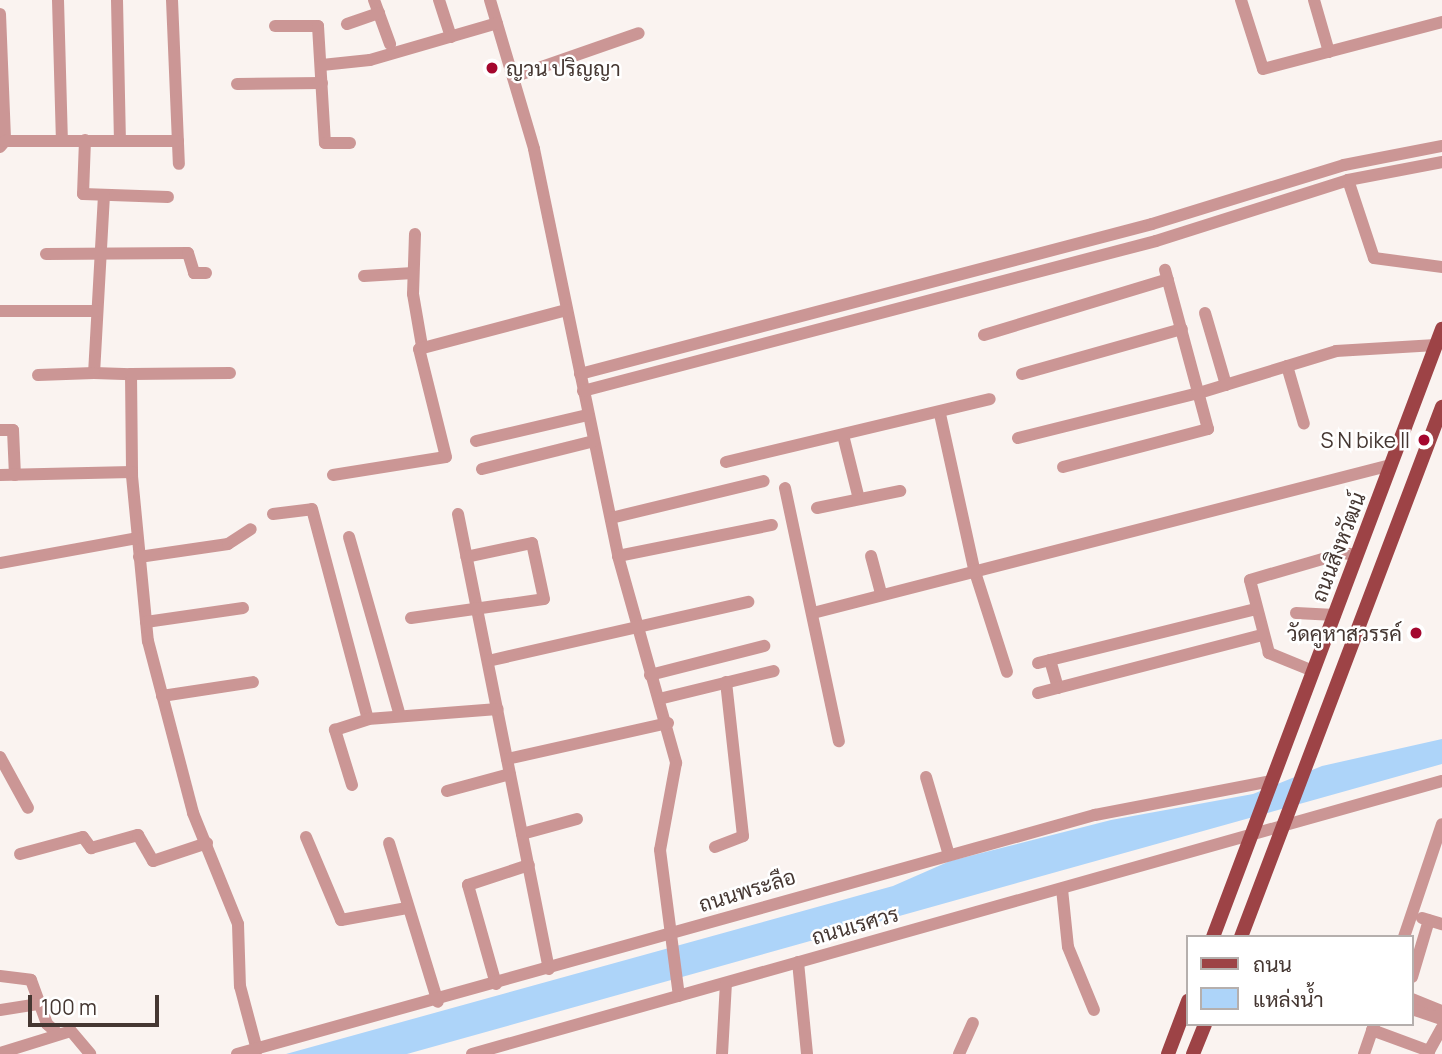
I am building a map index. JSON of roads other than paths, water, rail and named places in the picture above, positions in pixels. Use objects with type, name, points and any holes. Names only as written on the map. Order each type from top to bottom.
[{"type":"main road","name":"ถนนสิงหวัฒน์","points":[[1214,935],[1442,328]]},
{"type":"main road","points":[[1242,935],[1292,811],[1442,407]]},
{"type":"main road","points":[[1168,1054],[1186,1006]]},
{"type":"main road","points":[[1194,1054],[1204,1026]]},
{"type":"street","points":[[58,0],[62,141]]},
{"type":"street","points":[[117,0],[120,141]]},
{"type":"street","points":[[172,0],[179,164]]},
{"type":"street","points":[[374,0],[390,44]]},
{"type":"street","points":[[439,0],[450,37]]},
{"type":"street","points":[[490,0],[513,77],[567,310],[593,441],[636,630],[667,723],[677,780],[660,850],[678,990]]},
{"type":"street","points":[[1241,0],[1260,68],[1442,22]]},
{"type":"street","points":[[1314,0],[1329,52]]},
{"type":"street","points":[[347,24],[379,13]]},
{"type":"street","points":[[0,14],[3,144],[85,140],[178,141]]},
{"type":"street","points":[[322,65],[369,60],[497,23]]},
{"type":"street","points":[[275,26],[318,26],[325,143],[351,143]]},
{"type":"street","points":[[513,77],[639,33]]},
{"type":"street","points":[[237,84],[322,83]]},
{"type":"street","points":[[85,140],[83,194],[168,198]]},
{"type":"street","points":[[580,374],[1152,224],[1344,165],[1442,146]]},
{"type":"street","points":[[583,391],[1157,241],[1348,180],[1442,162]]},
{"type":"street","points":[[1348,180],[1374,258],[1442,267]]},
{"type":"street","points":[[94,373],[104,195]]},
{"type":"street","points":[[333,475],[446,457],[417,358],[422,346],[409,318],[415,234]]},
{"type":"street","points":[[46,254],[188,253],[194,273],[205,273]]},
{"type":"street","points":[[364,276],[413,273]]},
{"type":"street","points":[[984,335],[1167,274],[1208,429],[1063,467]]},
{"type":"street","points":[[422,346],[567,310]]},
{"type":"street","points":[[0,311],[97,312]]},
{"type":"street","points":[[1205,313],[1226,385]]},
{"type":"street","points":[[1022,374],[1182,329]]},
{"type":"street","points":[[1018,438],[1199,393],[1363,346],[1436,345]]},
{"type":"street","points":[[1287,366],[1304,424]]},
{"type":"street","points":[[38,375],[230,373]]},
{"type":"street","points":[[131,374],[132,472],[146,621],[162,696],[193,813],[238,924],[240,986],[257,1050]]},
{"type":"street","points":[[726,462],[940,414],[990,399]]},
{"type":"street","points":[[940,414],[974,569],[1007,672]]},
{"type":"street","points":[[476,441],[588,415]]},
{"type":"street","points":[[0,430],[13,430],[16,475]]},
{"type":"street","points":[[842,435],[859,499]]},
{"type":"street","points":[[482,469],[593,441]]},
{"type":"street","points":[[813,613],[974,569],[1391,465]]},
{"type":"street","points":[[0,475],[132,472]]},
{"type":"street","points":[[611,518],[764,481]]},
{"type":"street","points":[[785,488],[839,741]]},
{"type":"street","points":[[817,508],[900,491]]},
{"type":"street","points":[[273,514],[312,509],[368,719]]},
{"type":"street","points":[[458,514],[549,969]]},
{"type":"street","points":[[618,556],[772,525]]},
{"type":"street","points":[[139,557],[228,544],[251,529]]},
{"type":"street","points":[[349,537],[400,716]]},
{"type":"street","points":[[0,563],[137,538]]},
{"type":"street","points":[[411,618],[478,612],[544,599],[532,542],[466,557]]},
{"type":"street","points":[[1313,671],[1273,657],[1262,635],[1250,580],[1357,555]]},
{"type":"street","points":[[871,556],[881,594]]},
{"type":"street","points":[[488,661],[636,630],[748,602]]},
{"type":"street","points":[[146,621],[243,608]]},
{"type":"street","points":[[1058,688],[1044,662],[1256,609]]},
{"type":"street","points":[[1296,613],[1335,615]]},
{"type":"street","points":[[1038,693],[1262,635]]},
{"type":"street","points":[[650,675],[764,646]]},
{"type":"street","points":[[659,699],[774,671]]},
{"type":"street","points":[[162,696],[253,682]]},
{"type":"street","points":[[715,847],[743,836],[726,682]]},
{"type":"street","points":[[352,785],[335,730],[368,719],[498,709]]},
{"type":"street","points":[[507,759],[667,723]]},
{"type":"street","points":[[0,757],[28,808]]},
{"type":"street","points":[[447,791],[510,774]]},
{"type":"street","points":[[926,777],[948,855]]},
{"type":"street","name":"ถนนพระลือ","points":[[237,1054],[438,1002],[1095,815],[1272,781]]},
{"type":"street","name":"ถนนเรศวร","points":[[472,1054],[678,990],[726,983],[1250,839],[1442,781]]},
{"type":"street","points":[[523,834],[577,819]]},
{"type":"street","points":[[1405,935],[1442,824]]},
{"type":"street","points":[[20,854],[83,837],[91,848],[138,835],[153,860],[207,843]]},
{"type":"street","points":[[306,837],[341,920],[407,908]]},
{"type":"street","points":[[389,843],[438,1002]]},
{"type":"street","points":[[496,984],[468,885],[529,865]]},
{"type":"street","points":[[1062,889],[1069,951],[1094,1010]]},
{"type":"street","points":[[1411,915],[1436,922],[1414,972]]},
{"type":"street","points":[[798,962],[807,1054]]},
{"type":"street","points":[[0,976],[27,976],[38,1004],[58,1034]]},
{"type":"street","points":[[722,1054],[726,983]]},
{"type":"street","points":[[1414,1000],[1442,1012]]},
{"type":"street","points":[[0,1010],[38,1004]]},
{"type":"street","points":[[1414,1010],[1442,1019]]},
{"type":"street","points":[[959,1054],[973,1023]]},
{"type":"street","points":[[1364,1054],[1373,1027],[1429,1051],[1442,1028]]},
{"type":"street","points":[[0,1053],[58,1034],[80,1035],[90,1054]]},
{"type":"water","points":[[1442,739],[1442,764],[407,1054],[286,1054],[893,886],[950,861],[1111,820],[1253,794],[1322,766]]},
{"type":"place","name":"ญวน ปริญญา","points":[[492,68]]},
{"type":"place","name":"S N bike II","points":[[1424,440]]},
{"type":"place","name":"วัดคูหาสวรรค์","points":[[1416,633]]}]
